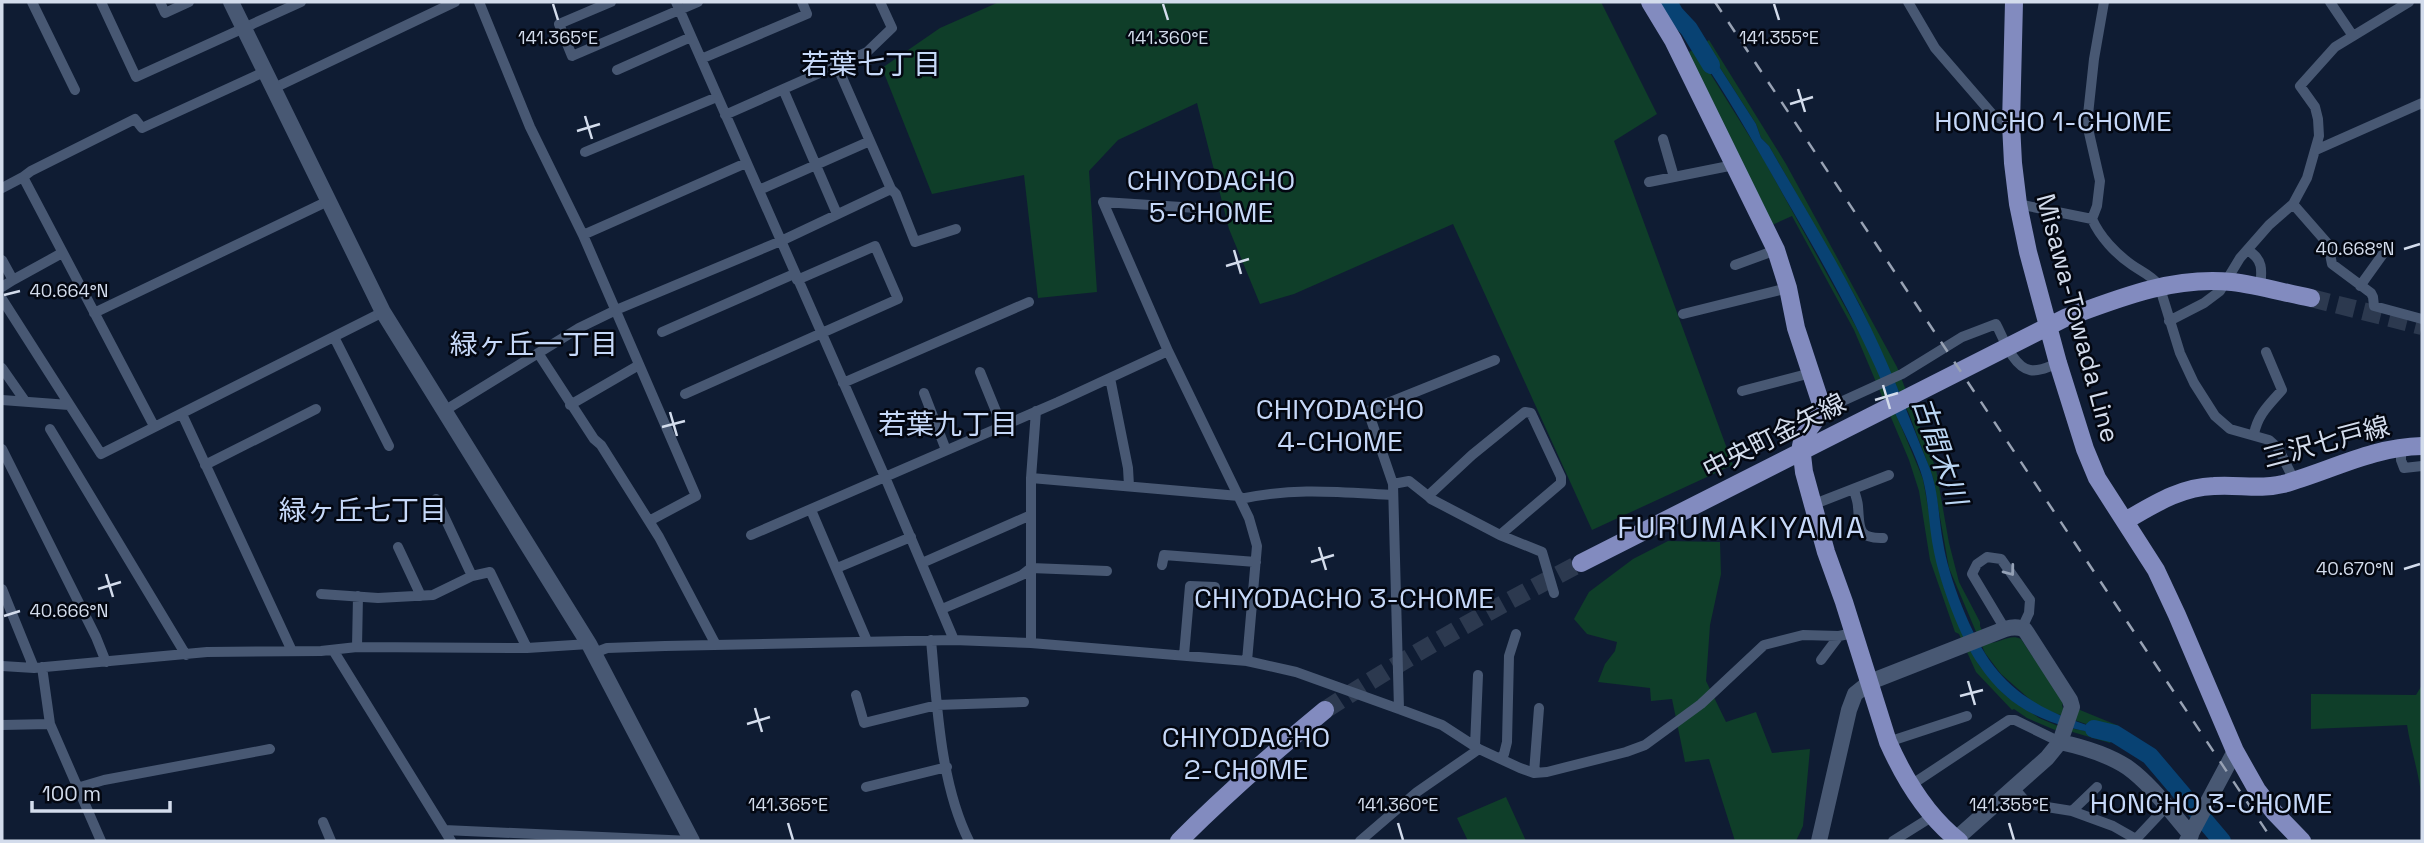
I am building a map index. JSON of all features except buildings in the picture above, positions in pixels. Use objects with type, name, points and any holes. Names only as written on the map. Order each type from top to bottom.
[{"type":"main road","points":[[1650,2],[1673,40],[1776,250],[1788,288],[1791,309],[1823,410],[1803,437],[1801,446],[1804,472],[1846,634],[1870,682],[1896,762],[1944,830],[1958,840]]},
{"type":"main road","name":"Misawa-Towada Line","points":[[2014,2],[2011,124],[2018,204],[2058,363],[2089,459],[2097,478],[2156,570],[2178,615],[2235,751],[2266,801],[2302,841]]},
{"type":"main road","name":"中央町金矢線","points":[[1581,563],[2065,318],[2157,287],[2198,282],[2233,282],[2311,298]]},
{"type":"main road","name":"三沢七戸線","points":[[2125,521],[2160,501],[2193,488],[2215,485],[2267,488],[2366,455],[2400,447],[2422,446]]},
{"type":"main road","points":[[1180,841],[1221,799],[1325,710]]},
{"type":"street","points":[[32,2],[75,90]]},
{"type":"street","points":[[101,2],[136,77],[301,2]]},
{"type":"street","points":[[160,2],[165,13],[189,2]]},
{"type":"street","points":[[231,2],[383,312],[592,648],[691,841],[444,830]]},
{"type":"street","points":[[272,89],[455,2]]},
{"type":"street","points":[[479,2],[530,127],[583,236],[696,496],[649,522]]},
{"type":"street","points":[[611,2],[559,24],[572,56],[678,6],[698,2]]},
{"type":"street","points":[[701,59],[807,14],[802,2]]},
{"type":"street","points":[[725,114],[867,52],[892,28],[880,2]]},
{"type":"street","points":[[1908,2],[1934,48],[1993,115],[2011,124]]},
{"type":"street","points":[[2092,219],[2097,206],[2100,181],[2087,124],[2105,2]]},
{"type":"street","points":[[2100,22],[2112,2]]},
{"type":"street","points":[[2330,2],[2353,36]]},
{"type":"street","points":[[2169,321],[2204,303],[2220,291],[2247,250],[2269,225],[2293,204],[2307,178],[2319,136],[2315,107],[2300,86],[2335,47],[2409,2]]},
{"type":"street","points":[[678,6],[954,640]]},
{"type":"street","points":[[617,70],[691,37]]},
{"type":"street","points":[[837,66],[915,242],[956,229]]},
{"type":"street","points":[[2,188],[135,119],[142,128],[264,72]]},
{"type":"street","points":[[783,89],[837,214]]},
{"type":"street","points":[[584,152],[717,97]]},
{"type":"street","points":[[2316,150],[2422,103]]},
{"type":"street","points":[[1663,139],[1674,177]]},
{"type":"street","points":[[758,190],[870,141]]},
{"type":"street","points":[[583,236],[746,163]]},
{"type":"street","points":[[1649,182],[1734,165]]},
{"type":"street","points":[[23,177],[154,426]]},
{"type":"street","points":[[444,411],[579,328],[615,310],[781,241],[891,189]]},
{"type":"street","points":[[94,313],[328,201]]},
{"type":"street","points":[[1197,208],[1103,202],[1168,351],[1240,497],[1254,535],[1257,545],[1247,661]]},
{"type":"street","points":[[2018,204],[2092,219],[2119,255],[2153,277],[2159,285],[2174,337],[2190,373],[2215,416],[2230,429],[2269,440],[2278,448],[2294,480]]},
{"type":"street","points":[[2293,204],[2328,243],[2332,264],[2373,297],[2374,306],[2422,319]]},
{"type":"street","points":[[663,332],[875,246],[898,299],[685,394]]},
{"type":"street","points":[[2360,286],[2388,247]]},
{"type":"street","points":[[1735,265],[1776,250]]},
{"type":"street","points":[[2247,250],[2261,261],[2260,289]]},
{"type":"street","points":[[2,287],[62,253]]},
{"type":"street","points":[[2,260],[13,280]]},
{"type":"street","points":[[1683,314],[1788,288]]},
{"type":"street","points":[[2,299],[101,454],[383,312]]},
{"type":"street","points":[[843,383],[1029,302]]},
{"type":"street","points":[[1823,410],[1880,386],[1962,337],[1996,324],[2018,363],[2025,368],[2039,370],[2058,363]]},
{"type":"street","points":[[334,337],[389,446]]},
{"type":"street","points":[[751,535],[1168,351]]},
{"type":"street","points":[[2255,434],[2257,420],[2282,390],[2266,352]]},
{"type":"street","points":[[538,353],[570,405],[601,445],[649,522],[716,645]]},
{"type":"street","points":[[1399,709],[1393,490],[1368,411],[1495,360]]},
{"type":"street","points":[[570,405],[639,365]]},
{"type":"street","points":[[2,368],[25,401]]},
{"type":"street","points":[[980,372],[1002,426]]},
{"type":"street","points":[[1742,391],[1811,373]]},
{"type":"street","points":[[1110,378],[1128,468],[1129,486]]},
{"type":"street","points":[[924,393],[947,450]]},
{"type":"street","points":[[2,400],[69,405]]},
{"type":"street","points":[[205,465],[316,409]]},
{"type":"street","points":[[1031,643],[1031,478],[1036,411]]},
{"type":"street","points":[[1428,496],[1525,412],[1531,413],[1561,477],[1561,484],[1500,534]]},
{"type":"street","points":[[181,414],[292,651]]},
{"type":"street","points":[[50,429],[186,655]]},
{"type":"street","points":[[2400,447],[2404,468],[2422,466]]},
{"type":"street","points":[[2,449],[106,662]]},
{"type":"street","points":[[1812,505],[1889,475]]},
{"type":"street","points":[[1031,478],[1240,497],[1302,490],[1393,490],[1409,481],[1431,499],[1542,552],[1554,593]]},
{"type":"street","points":[[1854,489],[1861,533],[1882,538]]},
{"type":"street","points":[[436,499],[472,576]]},
{"type":"street","points":[[811,510],[867,641]]},
{"type":"street","points":[[922,563],[1031,515]]},
{"type":"street","points":[[837,568],[911,537]]},
{"type":"street","points":[[398,547],[421,596]]},
{"type":"street","points":[[1163,565],[1164,555],[1256,562]]},
{"type":"street","points":[[2005,629],[1972,574],[1977,564],[1987,557],[2001,559],[2030,600],[2029,613],[2022,628]]},
{"type":"street","points":[[942,609],[1023,575],[1031,568],[1107,571]]},
{"type":"street","points":[[321,594],[433,595],[472,576],[489,572],[527,648]]},
{"type":"street","points":[[1184,654],[1190,586],[1215,587]]},
{"type":"street","points":[[2,589],[38,667],[50,724],[101,841]]},
{"type":"street","points":[[357,647],[358,596]]},
{"type":"street","points":[[1819,841],[1855,694],[1870,682],[2015,626],[2022,628],[2064,689],[2072,707],[2061,739],[2047,758],[1958,840]]},
{"type":"street","points":[[1500,758],[1504,754],[1507,741],[1509,656],[1516,634]]},
{"type":"street","points":[[1821,660],[1846,634]]},
{"type":"street","points":[[2,666],[38,667],[207,652],[333,650],[357,647],[607,648],[930,640],[1031,643],[1184,654],[1247,661],[1296,672],[1443,725],[1500,758],[1534,772],[1547,772],[1644,745],[1701,704],[1764,645],[1803,635],[1846,634]]},
{"type":"street","points":[[930,640],[947,767],[958,818],[969,841]]},
{"type":"street","points":[[333,650],[451,841]]},
{"type":"street","points":[[1477,747],[1478,675]]},
{"type":"street","points":[[856,695],[864,723],[937,705],[1024,702]]},
{"type":"street","points":[[1534,772],[1539,708]]},
{"type":"street","points":[[1888,742],[1966,716]]},
{"type":"street","points":[[1911,785],[2009,720],[2015,720],[2126,767],[2191,835],[2235,751]]},
{"type":"street","points":[[2,725],[50,724]]},
{"type":"street","points":[[1360,841],[1417,792],[1477,747]]},
{"type":"street","points":[[77,788],[104,780],[270,749]]},
{"type":"street","points":[[866,787],[947,767]]},
{"type":"street","points":[[2072,811],[2097,787]]},
{"type":"street","points":[[2014,788],[2028,804],[2072,811],[2113,826],[2136,839],[2166,807]]},
{"type":"street","points":[[1893,841],[1933,816]]},
{"type":"street","points":[[323,822],[331,841]]},
{"type":"green space","points":[[999,2],[1601,2],[1657,114],[1614,141],[1733,465],[1592,530],[1453,224],[1294,294],[1260,304],[1229,229],[1197,103],[1118,140],[1089,171],[1097,292],[1038,298],[1024,175],[932,194],[882,68],[940,28]]},
{"type":"green space","points":[[1709,40],[1786,164],[1897,367],[1936,469],[1959,582],[1980,622],[1987,643],[2013,637],[2021,639],[2064,703],[2063,708],[2080,710],[2119,726],[2116,733],[2046,710],[2034,703],[2001,674],[1985,653],[1949,568],[1933,478],[1909,414],[1860,305],[1769,146],[1761,138],[1756,124],[1704,43]]},
{"type":"green space","points":[[1695,49],[1763,158],[1871,354],[1923,479],[1940,575],[1979,665],[2005,695],[2039,718],[2058,726],[2114,736],[2110,743],[2059,728],[2055,730],[2027,718],[2012,710],[1976,672],[1959,634],[1955,632],[1930,560],[1919,491],[1909,460],[1854,330],[1792,216],[1772,225],[1687,53]]},
{"type":"green space","points":[[1668,541],[1720,542],[1721,574],[1710,625],[1706,681],[1726,722],[1756,712],[1772,753],[1810,749],[1803,826],[1796,841],[1735,841],[1709,759],[1685,762],[1672,699],[1651,701],[1650,688],[1598,682],[1617,642],[1587,634],[1574,619],[1589,592],[1633,559]]},
{"type":"green space","points":[[2422,685],[2422,802],[2407,725],[2311,729],[2311,694],[2416,695]]},
{"type":"green space","points":[[1506,797],[1526,841],[1468,841],[1457,818]]},
{"type":"water","points":[[1704,43],[1816,226],[1879,346],[1932,473],[1950,572],[1969,623],[1985,653],[2005,679],[2032,701],[2064,717],[2116,733],[2114,736],[2074,729],[2038,717],[2022,708],[1992,682],[1972,654],[1958,626],[1941,579],[1932,543],[1927,497],[1913,451],[1870,355],[1832,280],[1744,127],[1695,49]]},
{"type":"waterway","name":"古間木川","points":[[1668,2],[1689,29],[1711,65]]},
{"type":"waterway","name":"古間木川","points":[[2094,729],[2115,734],[2150,756],[2222,841]]},
{"type":"tunnel","points":[[2311,298],[2422,326]]},
{"type":"tunnel","points":[[1325,710],[1451,633],[1581,563]]},
{"type":"railway","points":[[1715,2],[2273,841]]},
{"type":"district","name":"若葉七丁目","points":[[871,64]]},
{"type":"district","name":"HONCHO 1-CHOME","points":[[2053,121]]},
{"type":"district","name":"CHIYODACHO 5-CHOME","points":[[1211,196]]},
{"type":"district","name":"緑ヶ丘一丁目","points":[[534,344]]},
{"type":"district","name":"若葉九丁目","points":[[948,424]]},
{"type":"district","name":"CHIYODACHO 4-CHOME","points":[[1340,425]]},
{"type":"district","name":"緑ヶ丘七丁目","points":[[363,510]]},
{"type":"district","name":"FURUMAKIYAMA","points":[[1742,527]]},
{"type":"district","name":"CHIYODACHO 3-CHOME","points":[[1344,598]]},
{"type":"district","name":"CHIYODACHO 2-CHOME","points":[[1246,753]]},
{"type":"district","name":"HONCHO 3-CHOME","points":[[2211,803]]}]
